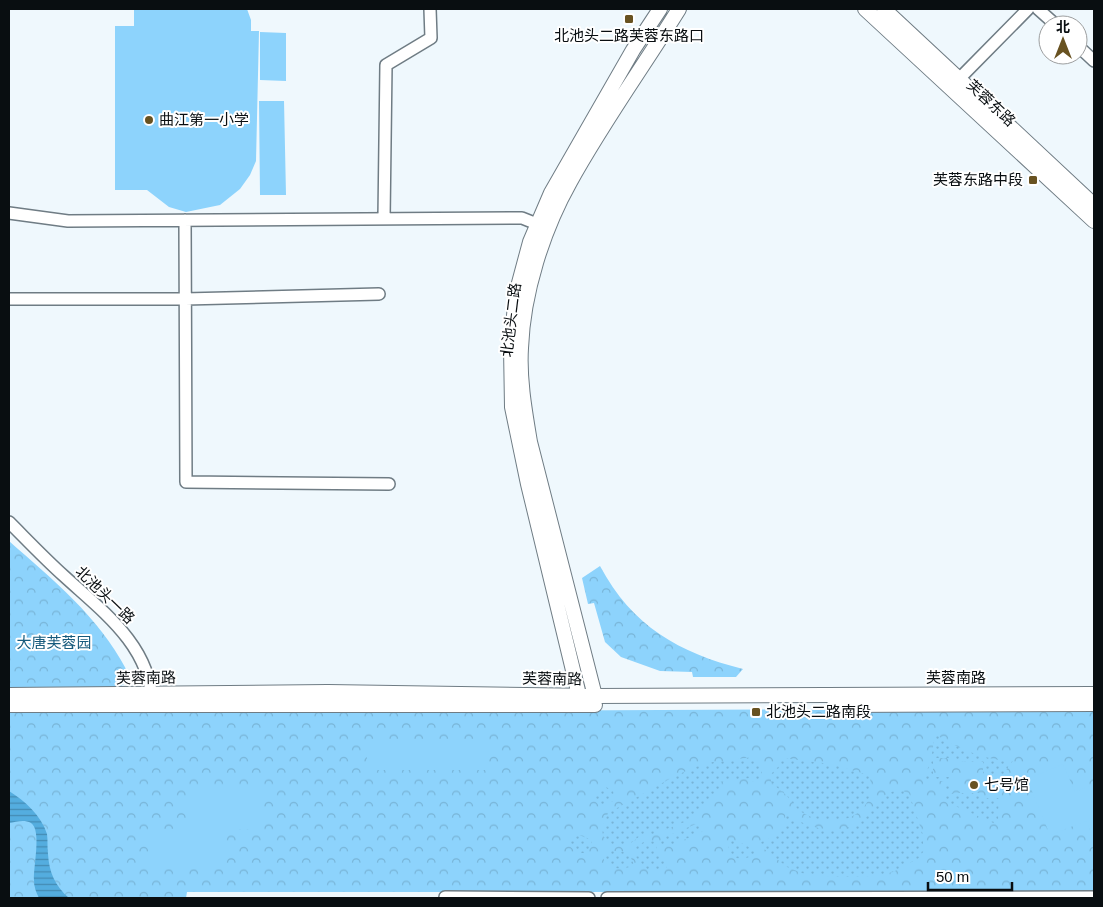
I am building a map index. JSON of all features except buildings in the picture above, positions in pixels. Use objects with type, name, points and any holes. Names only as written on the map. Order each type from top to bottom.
[{"type":"main road","name":"北池头二路","points":[[579,695],[528,484],[512,407],[511,348],[516,294],[536,224],[556,184],[633,50],[660,9]]},
{"type":"main road","name":"北池头二路","points":[[595,696],[530,442],[524,411],[520,349],[524,316],[530,283],[541,250],[553,217],[569,183],[679,9]]},
{"type":"main road","name":"芙蓉东路","points":[[865,9],[1094,221]]},
{"type":"main road","name":"芙蓉东路","points":[[884,9],[1094,205]]},
{"type":"main road","name":"芙蓉南路","points":[[9,705],[328,692],[595,696],[1094,694]]},
{"type":"main road","name":"芙蓉南路","points":[[9,695],[152,700],[1094,704]]},
{"type":"street","points":[[384,218],[386,65],[431,38],[430,9]]},
{"type":"street","points":[[958,80],[1028,9]]},
{"type":"street","points":[[9,213],[68,221],[522,218],[536,224]]},
{"type":"street","points":[[185,220],[186,482],[389,484]]},
{"type":"street","points":[[9,299],[185,299],[379,294]]},
{"type":"street","name":"北池头一路","points":[[9,522],[52,565],[110,617],[134,646],[150,679],[152,700]]},
{"type":"street","points":[[446,897],[589,898]]},
{"type":"street","points":[[607,898],[1094,897]]},
{"type":"green space","points":[[134,9],[247,9],[251,20],[251,31],[259,31],[256,161],[250,175],[240,189],[220,205],[186,212],[169,207],[147,190],[115,190],[115,26],[134,26]]},
{"type":"green space","points":[[260,32],[286,33],[286,81],[260,80]]},
{"type":"green space","points":[[259,101],[284,101],[286,195],[260,195]]},
{"type":"green space","name":"大唐芙蓉园","points":[[9,541],[74,600],[102,632],[126,669],[127,678],[123,685],[117,688],[9,689]]},
{"type":"green space","points":[[600,566],[627,605],[642,621],[660,634],[698,655],[743,669],[736,677],[693,677],[692,672],[660,671],[621,657],[605,642],[594,603],[588,604],[582,578]]},
{"type":"green space","points":[[1094,708],[1094,892],[187,892],[186,898],[9,898],[9,713]]},
{"type":"green space","points":[[935,734],[972,753],[993,759],[1013,761],[1008,767],[1001,783],[998,825],[944,801],[944,781],[923,781],[931,760]],"holes":[[[933,758],[954,758],[954,761],[983,762],[983,776],[999,776],[999,798],[980,798],[979,793],[949,793],[949,777],[933,777]]]},
{"type":"green space","points":[[367,739],[489,739],[489,770],[367,770]]},
{"type":"green space","points":[[754,757],[762,771],[762,780],[760,782],[751,781],[750,778],[719,782],[720,788],[687,821],[654,834],[640,836],[627,846],[612,844],[603,836],[602,828],[608,813],[675,776],[695,767],[713,762]]},
{"type":"green space","points":[[782,758],[831,764],[868,775],[871,786],[866,804],[852,816],[834,821],[814,818],[805,814],[771,781],[771,774],[780,765]]},
{"type":"green space","points":[[1063,764],[1075,792],[1094,784],[1094,840],[1086,821],[1050,835],[1027,779]]},
{"type":"green space","points":[[606,787],[613,791],[615,800],[602,807],[595,801],[595,796],[598,790]]},
{"type":"green space","points":[[186,789],[262,789],[262,829],[224,829],[224,869],[148,869],[148,829],[186,829]]},
{"type":"green space","points":[[899,790],[909,793],[923,835],[923,852],[919,858],[893,872],[873,876],[807,875],[787,867],[759,845],[781,831],[785,822],[784,809],[800,822],[810,826],[821,829],[842,829],[862,821],[886,794]]},
{"type":"green space","points":[[696,824],[705,826],[704,830],[669,846],[663,847],[660,844],[665,837]]},
{"type":"green space","points":[[579,835],[592,840],[591,846],[586,853],[579,853],[571,847],[571,839]]},
{"type":"green space","points":[[730,839],[746,845],[754,851],[754,855],[744,859],[736,858],[729,850],[728,844]]},
{"type":"green space","points":[[647,840],[656,842],[657,851],[667,864],[666,869],[648,870],[635,856],[634,851],[637,846]]},
{"type":"green space","points":[[609,850],[629,853],[634,865],[621,869],[611,867],[603,857]]},
{"type":"shaded area","points":[[9,791],[21,799],[41,821],[47,834],[51,873],[56,884],[69,898],[39,898],[34,883],[36,833],[31,823],[26,821],[9,823]]},
{"type":"place","name":"北池头二路芙蓉东路口","points":[[629,19]]},
{"type":"place","name":"曲江第一小学","points":[[149,120]]},
{"type":"place","name":"芙蓉东路中段","points":[[1033,180]]},
{"type":"place","name":"北池头二路南段","points":[[756,712]]},
{"type":"place","name":"七号馆","points":[[974,785]]}]
